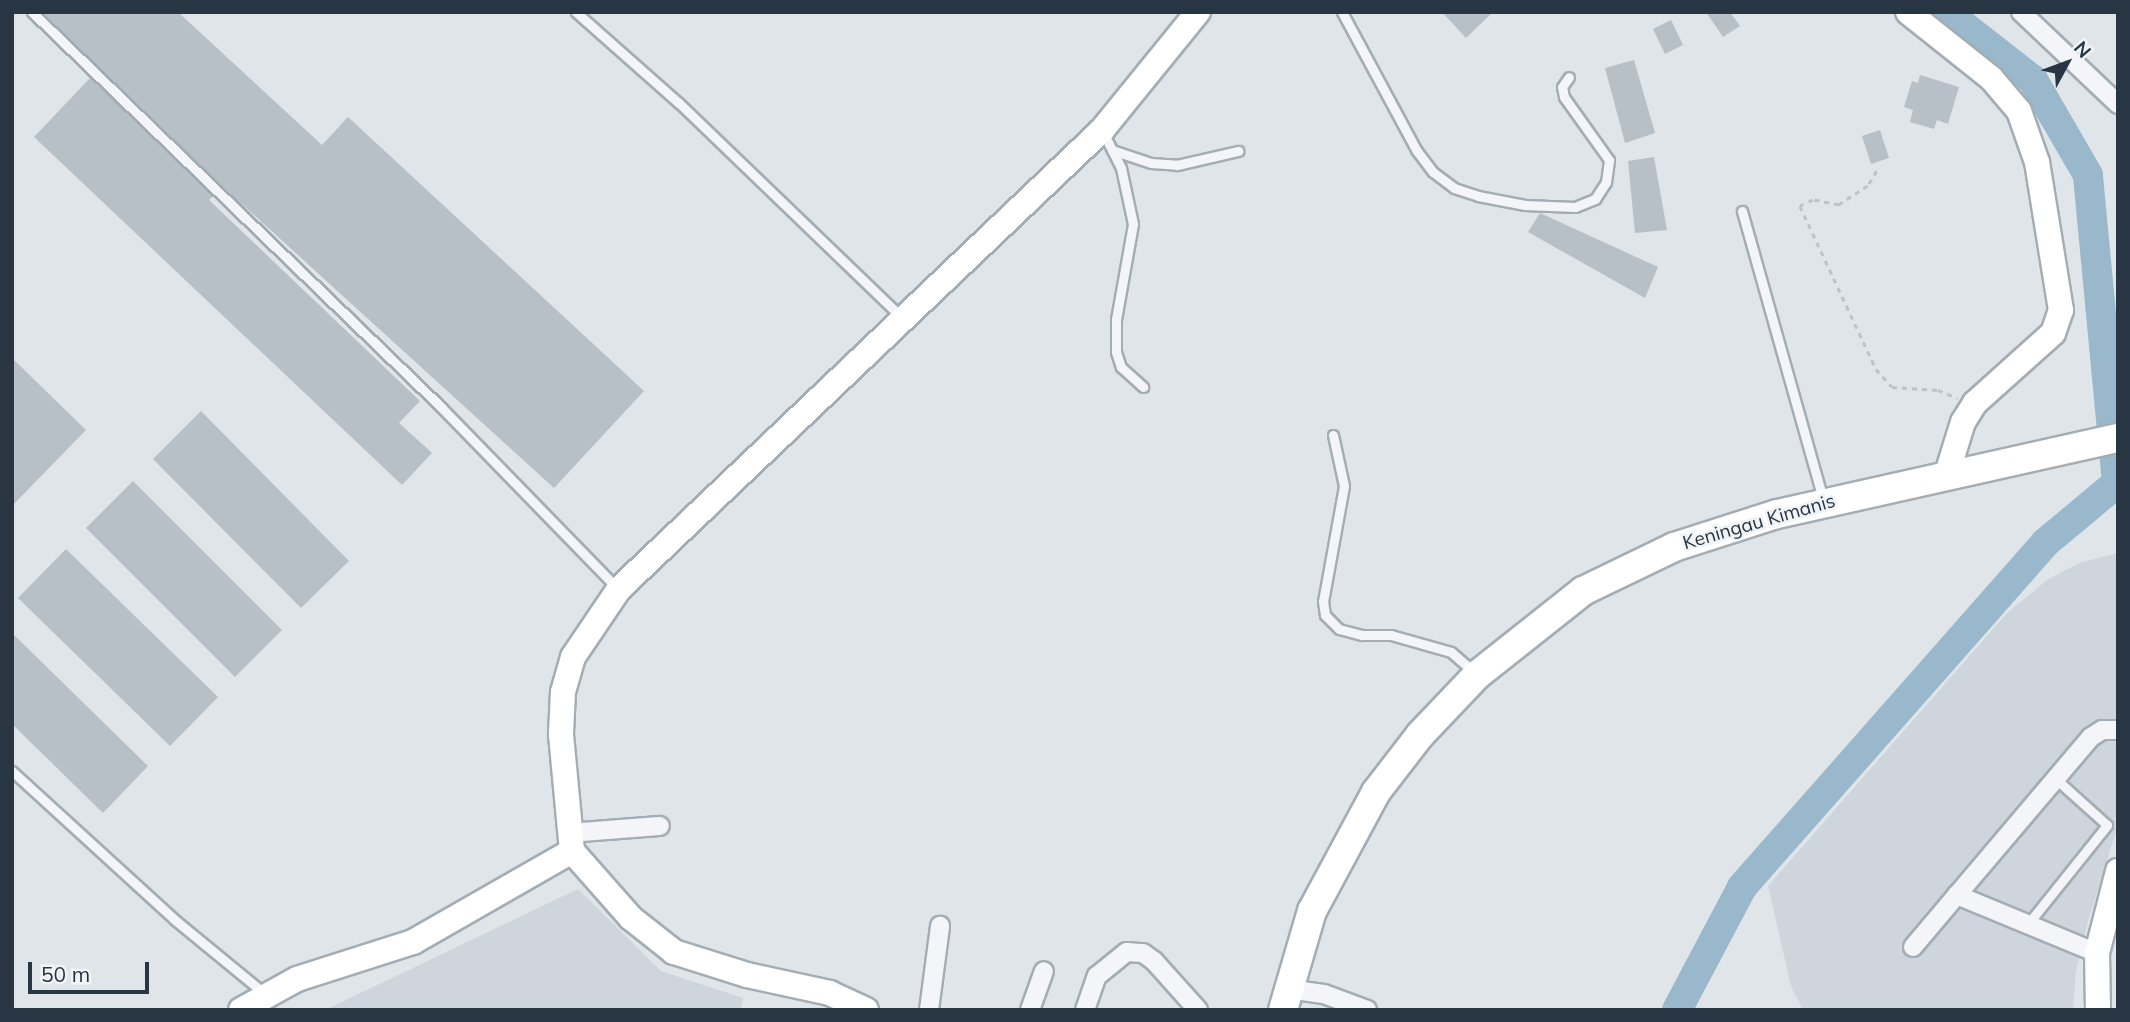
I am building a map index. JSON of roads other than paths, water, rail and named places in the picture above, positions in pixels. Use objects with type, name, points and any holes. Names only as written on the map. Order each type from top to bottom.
[{"type":"main road","name":"Keningau Kimanis","points":[[1285,1000],[1312,911],[1350,832],[1420,735],[1477,675],[1583,592],[1629,568],[1712,533],[1823,502],[2118,438]]},
{"type":"street","points":[[866,1010],[830,993],[747,975],[674,952],[650,937],[570,842],[563,692],[572,657],[619,589],[905,320],[1012,212],[1107,140],[1198,12]]},
{"type":"street","points":[[1908,12],[2008,95],[2027,129],[2037,162],[2060,298],[2059,322],[2042,344],[1975,403],[1963,422],[1946,477]]},
{"type":"street","points":[[2021,12],[2118,104]]},
{"type":"street","points":[[1913,947],[2091,737],[2102,730],[2118,730]]},
{"type":"street","points":[[240,1010],[265,994],[317,971],[412,943],[570,842],[660,826]]},
{"type":"street","points":[[2098,1010],[2097,953],[2118,871]]},
{"type":"street","points":[[1957,895],[2026,926],[2097,953]]},
{"type":"street","points":[[929,1010],[940,926]]},
{"type":"street","points":[[1085,1010],[1097,976],[1127,952],[1143,953],[1154,961],[1198,1010]]},
{"type":"street","points":[[1030,1010],[1044,971]]},
{"type":"street","points":[[1285,1000],[1324,994],[1367,1010]]},
{"type":"lane","points":[[32,12],[442,408],[619,589]]},
{"type":"lane","points":[[576,12],[679,103],[905,320]]},
{"type":"lane","points":[[1342,12],[1417,151],[1433,172],[1454,188],[1478,196],[1525,205],[1575,207],[1595,199],[1606,182],[1609,160],[1564,97],[1562,87],[1569,77]]},
{"type":"lane","points":[[1107,140],[1151,163],[1177,165],[1238,151]]},
{"type":"lane","points":[[1107,140],[1121,167],[1133,224],[1116,319],[1116,352],[1121,367],[1143,387]]},
{"type":"lane","points":[[1742,211],[1823,502]]},
{"type":"lane","points":[[1333,435],[1344,486],[1323,601],[1325,615],[1339,629],[1362,635],[1391,635],[1451,652],[1477,675]]},
{"type":"lane","points":[[12,771],[175,920],[265,994]]},
{"type":"lane","points":[[2026,926],[2107,825],[2056,779]]},
{"type":"waterway","points":[[1677,1010],[1742,887],[2045,543],[2117,483],[2088,175],[2033,80],[1946,12]]}]
